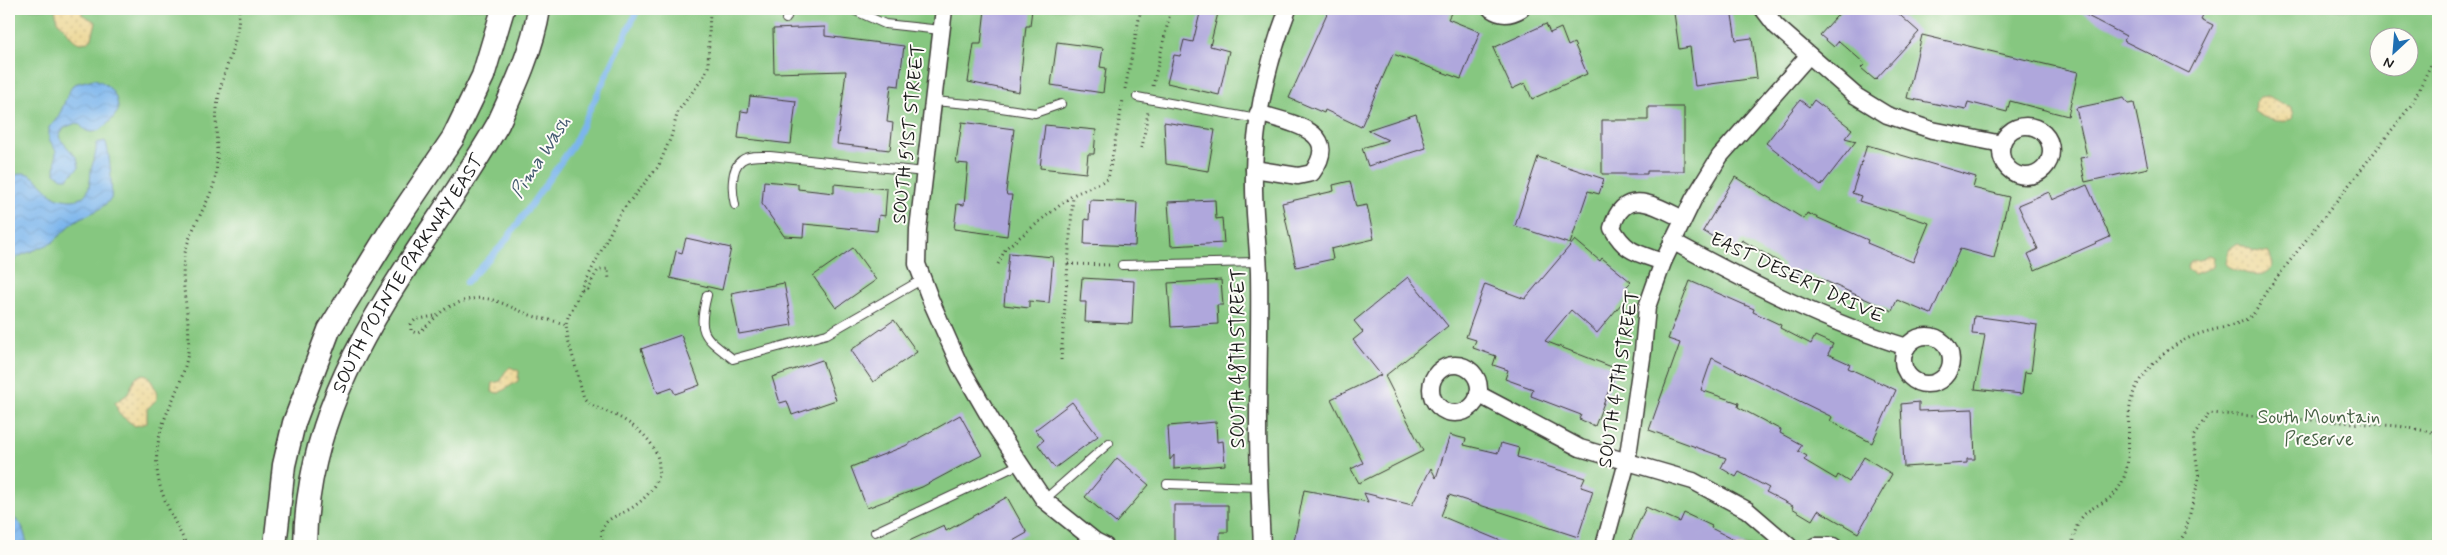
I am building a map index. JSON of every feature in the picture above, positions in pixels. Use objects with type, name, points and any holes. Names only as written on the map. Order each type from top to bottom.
[{"type":"main road","name":"SOUTH POINTE PARKWAY EAST","points":[[275,546],[284,465],[294,423],[329,330],[390,231],[453,138],[483,76],[503,9]]},
{"type":"main road","name":"SOUTH POINTE PARKWAY EAST","points":[[306,546],[314,470],[342,378],[374,317],[498,124],[513,91],[540,9]]},
{"type":"street","name":"SOUTH 51ST STREET","points":[[920,272],[918,229],[944,9]]},
{"type":"street","name":"SOUTH 48TH STREET","points":[[1262,546],[1258,262],[1254,170],[1258,116],[1274,45],[1288,9]]},
{"type":"street","points":[[1491,9],[1501,14],[1513,14],[1521,9]]},
{"type":"street","points":[[1763,9],[1776,26],[1856,96],[1887,115],[1932,130],[2002,144]]},
{"type":"street","name":"SOUTH 47TH STREET","points":[[1604,546],[1627,462],[1643,352],[1647,307],[1663,262],[1683,218],[1720,156],[1809,55]]},
{"type":"street","points":[[1254,170],[1298,176],[1312,173],[1321,160],[1322,146],[1316,134],[1300,126],[1258,116]]},
{"type":"street","points":[[1663,262],[1634,251],[1621,243],[1612,228],[1615,217],[1622,208],[1635,201],[1648,203],[1683,218]]},
{"type":"street","name":"EAST DESERT DRIVE","points":[[1672,241],[1725,270],[1858,332],[1907,347]]},
{"type":"street","points":[[920,272],[960,366],[993,423],[1044,500],[1105,546]]},
{"type":"street","points":[[1478,394],[1580,448],[1693,481],[1747,510],[1789,546]]},
{"type":"street","points":[[1815,546],[1824,544],[1833,546]]},
{"type":"lane","points":[[786,19],[790,9]]},
{"type":"lane","points":[[851,9],[885,24],[941,30]]},
{"type":"lane","points":[[1137,98],[1258,116]]},
{"type":"lane","points":[[933,101],[981,105],[1035,113],[1061,104]]},
{"type":"lane","points":[[735,206],[732,194],[735,172],[740,161],[749,157],[770,156],[925,172]]},
{"type":"lane","points":[[1122,265],[1258,262]]},
{"type":"lane","points":[[707,295],[701,319],[708,340],[733,359],[827,334],[920,272]]},
{"type":"lane","points":[[1044,500],[1109,443]]},
{"type":"lane","points":[[875,532],[1020,464]]},
{"type":"lane","points":[[1167,484],[1260,487]]},
{"type":"path","points":[[187,546],[162,495],[158,478],[156,448],[187,360],[189,338],[184,289],[185,254],[215,178],[217,107],[223,74],[236,34],[239,9]]},
{"type":"path","points":[[603,546],[601,538],[606,522],[616,514],[631,508],[650,492],[656,484],[660,466],[657,455],[646,437],[616,416],[590,406],[584,398],[566,325],[620,214],[658,167],[671,137],[678,112],[703,78],[708,67],[710,9]]},
{"type":"path","points":[[998,264],[1006,248],[1073,195],[1108,179],[1141,9]]},
{"type":"path","points":[[1142,148],[1150,100],[1171,9]]},
{"type":"path","points":[[2072,546],[2078,521],[2085,512],[2119,490],[2124,480],[2127,463],[2130,407],[2141,378],[2163,352],[2175,344],[2240,322],[2252,315],[2268,289],[2412,104],[2438,50]]},
{"type":"path","points":[[1061,360],[1073,195]]},
{"type":"path","points":[[1068,264],[1122,265]]},
{"type":"path","points":[[582,292],[587,289],[598,270],[608,269],[609,280]]},
{"type":"path","points":[[434,316],[423,330],[416,333],[411,331],[411,324],[415,320],[434,316],[460,303],[486,299],[498,300],[532,316],[566,325]]},
{"type":"path","points":[[2177,546],[2184,533],[2200,478],[2192,437],[2209,413],[2398,426],[2438,433]]},
{"type":"green space","name":"South Mountain Preserve","points":[[9,9],[2438,9],[2438,546],[9,546]]},
{"type":"sand","points":[[55,9],[85,9],[81,14],[96,22],[92,38],[86,42],[76,42],[58,22]]},
{"type":"sand","points":[[2268,96],[2291,108],[2294,114],[2293,118],[2278,121],[2254,111],[2255,102],[2260,97]]},
{"type":"sand","points":[[2238,243],[2254,251],[2269,253],[2273,264],[2269,270],[2265,273],[2253,274],[2228,266],[2226,263],[2229,249]]},
{"type":"sand","points":[[2208,255],[2214,257],[2213,267],[2194,274],[2188,270],[2187,267],[2191,261],[2199,260]]},
{"type":"sand","points":[[510,367],[519,371],[518,381],[499,393],[492,392],[493,383],[501,381],[505,372]]},
{"type":"sand","points":[[143,374],[147,375],[153,384],[157,399],[147,409],[147,423],[135,426],[119,414],[115,403],[128,394],[135,378]]},
{"type":"water","points":[[94,79],[108,87],[115,95],[118,111],[104,127],[95,132],[85,130],[76,123],[64,128],[59,136],[60,139],[77,158],[79,167],[68,178],[62,178],[55,173],[56,151],[49,139],[49,127],[61,112],[70,89],[74,84]]},
{"type":"water","points":[[105,141],[110,168],[111,199],[100,209],[75,221],[52,243],[17,257],[9,269],[9,182],[15,176],[26,173],[58,198],[70,200],[82,197],[88,191],[96,143]]},
{"type":"water","points":[[9,512],[22,526],[28,546],[9,546]]},
{"type":"building","points":[[985,9],[1032,9],[1030,26],[1026,26],[1019,92],[968,82],[974,44],[981,44]]},
{"type":"building","points":[[1201,9],[1219,9],[1210,46],[1229,51],[1219,95],[1167,83],[1174,55],[1180,56],[1184,40],[1193,42]]},
{"type":"building","points":[[1329,9],[1453,9],[1448,19],[1480,32],[1461,79],[1393,54],[1361,127],[1325,110],[1324,113],[1289,98]]},
{"type":"building","points":[[1706,9],[1731,9],[1736,40],[1752,38],[1757,78],[1695,86],[1690,47],[1679,49],[1674,13]]},
{"type":"building","points":[[1843,9],[1893,9],[1919,32],[1875,80],[1861,68],[1865,64],[1839,41],[1834,47],[1820,35]]},
{"type":"building","points":[[2074,9],[2206,9],[2201,19],[2213,25],[2189,73],[2124,41],[2126,36]]},
{"type":"building","points":[[1546,24],[1550,33],[1561,28],[1568,46],[1574,43],[1587,74],[1532,99],[1525,83],[1512,89],[1493,48]]},
{"type":"building","points":[[825,27],[825,36],[904,46],[899,86],[891,85],[887,122],[893,123],[890,150],[837,144],[846,71],[774,73],[773,29]]},
{"type":"building","points":[[1922,35],[2078,72],[2068,116],[2010,101],[2007,112],[1968,102],[1966,110],[1907,98]]},
{"type":"building","points":[[1057,42],[1103,48],[1100,67],[1106,68],[1103,93],[1051,85]]},
{"type":"building","points":[[750,96],[796,101],[791,144],[738,138],[741,111],[748,112]]},
{"type":"building","points":[[2124,98],[2128,104],[2134,103],[2148,168],[2085,182],[2080,158],[2087,157],[2076,108]]},
{"type":"building","points":[[1800,100],[1809,107],[1814,100],[1852,129],[1845,138],[1856,141],[1821,186],[1766,143]]},
{"type":"building","points":[[1648,107],[1684,107],[1684,171],[1647,171],[1647,174],[1602,174],[1602,120],[1648,120]]},
{"type":"building","points":[[1416,114],[1426,148],[1368,166],[1362,148],[1388,140],[1367,130]]},
{"type":"building","points":[[962,122],[1014,129],[1006,192],[1007,195],[1012,195],[1007,236],[954,229],[957,204],[964,205],[968,164],[956,163]]},
{"type":"building","points":[[1164,122],[1215,130],[1208,171],[1166,164]]},
{"type":"building","points":[[1045,125],[1096,130],[1094,154],[1088,154],[1086,173],[1040,168]]},
{"type":"building","points":[[1867,145],[1976,177],[1973,188],[2009,197],[1994,258],[1960,249],[1931,314],[1897,300],[1892,311],[1801,270],[1798,279],[1781,271],[1784,265],[1742,240],[1735,250],[1703,231],[1735,177],[1804,219],[1807,213],[1868,240],[1867,243],[1913,262],[1929,223],[1859,201],[1861,196],[1852,193]]},
{"type":"building","points":[[1538,157],[1604,179],[1599,194],[1588,191],[1570,244],[1515,226]]},
{"type":"building","points":[[764,181],[798,184],[798,189],[834,193],[834,184],[887,189],[885,216],[879,215],[877,231],[804,224],[803,237],[784,236],[762,204]]},
{"type":"building","points":[[1350,181],[1356,207],[1367,205],[1374,239],[1331,249],[1333,259],[1296,267],[1282,203],[1334,191],[1333,185]]},
{"type":"building","points":[[2087,185],[2110,237],[2035,270],[2028,254],[2038,249],[2018,205],[2049,192],[2052,200]]},
{"type":"building","points":[[1090,200],[1137,202],[1135,246],[1084,244],[1085,219],[1089,220]]},
{"type":"building","points":[[1215,200],[1216,219],[1222,218],[1224,243],[1171,246],[1168,202]]},
{"type":"building","points":[[686,238],[731,248],[722,290],[670,278],[676,251],[682,253]]},
{"type":"building","points":[[1575,240],[1600,261],[1602,258],[1631,282],[1625,288],[1631,292],[1597,333],[1571,310],[1545,341],[1617,369],[1595,426],[1579,419],[1581,415],[1531,396],[1533,389],[1505,379],[1508,370],[1493,365],[1496,356],[1473,348],[1476,340],[1466,337],[1485,284],[1525,299]]},
{"type":"building","points":[[853,248],[876,280],[836,308],[813,276]]},
{"type":"building","points":[[1009,253],[1053,257],[1049,303],[1029,301],[1029,308],[1004,305]]},
{"type":"building","points":[[1408,277],[1448,326],[1385,376],[1423,451],[1359,483],[1351,469],[1363,463],[1331,399],[1381,375],[1353,340],[1363,332],[1354,321]]},
{"type":"building","points":[[1082,278],[1134,281],[1132,324],[1085,322],[1086,302],[1080,302]]},
{"type":"building","points":[[1221,280],[1223,305],[1217,305],[1218,324],[1171,327],[1168,283]]},
{"type":"building","points":[[1690,281],[1754,309],[1753,312],[1781,325],[1780,328],[1811,344],[1815,336],[1833,344],[1828,354],[1850,364],[1848,368],[1896,390],[1872,443],[1830,421],[1832,417],[1712,358],[1701,390],[1739,403],[1738,407],[1781,430],[1780,433],[1802,445],[1798,451],[1807,456],[1804,460],[1836,479],[1838,475],[1849,482],[1864,457],[1892,474],[1858,533],[1818,510],[1812,520],[1792,508],[1793,506],[1766,492],[1769,488],[1739,472],[1736,477],[1721,468],[1726,458],[1649,430],[1680,343],[1668,339]]},
{"type":"building","points":[[784,283],[792,325],[739,334],[731,293]]},
{"type":"building","points":[[1974,316],[2037,325],[2031,373],[2025,372],[2022,394],[1975,389],[1985,335],[1972,334]]},
{"type":"building","points":[[894,320],[917,352],[873,382],[851,350]]},
{"type":"building","points":[[681,335],[700,385],[675,394],[672,388],[658,393],[641,349]]},
{"type":"building","points":[[822,360],[836,400],[792,415],[787,401],[780,403],[772,377]]},
{"type":"building","points":[[1072,402],[1098,436],[1055,468],[1038,445],[1044,440],[1035,430]]},
{"type":"building","points":[[1919,402],[1919,411],[1973,409],[1975,459],[1967,459],[1967,463],[1904,467],[1901,404]]},
{"type":"building","points":[[960,415],[982,455],[922,487],[867,508],[851,467],[905,446]]},
{"type":"building","points":[[1216,422],[1217,442],[1223,441],[1225,465],[1174,469],[1174,455],[1170,460],[1168,426]]},
{"type":"building","points":[[1450,435],[1466,439],[1464,445],[1498,453],[1501,443],[1519,448],[1517,457],[1585,478],[1581,487],[1593,491],[1578,537],[1449,495],[1441,516],[1513,546],[1293,546],[1304,490],[1368,502],[1364,493],[1412,505],[1431,468],[1436,478]]},
{"type":"building","points":[[1117,458],[1149,485],[1116,523],[1085,497]]},
{"type":"building","points":[[1007,497],[1027,533],[1004,546],[898,546],[944,525],[946,531]]},
{"type":"building","points":[[1174,505],[1228,505],[1228,532],[1220,532],[1220,546],[1174,546]]},
{"type":"building","points":[[1646,507],[1680,522],[1684,513],[1712,526],[1711,528],[1746,546],[1628,546]]},
{"type":"waterway","name":"Pima Wash","points":[[466,283],[504,243],[573,145],[638,9]]}]
